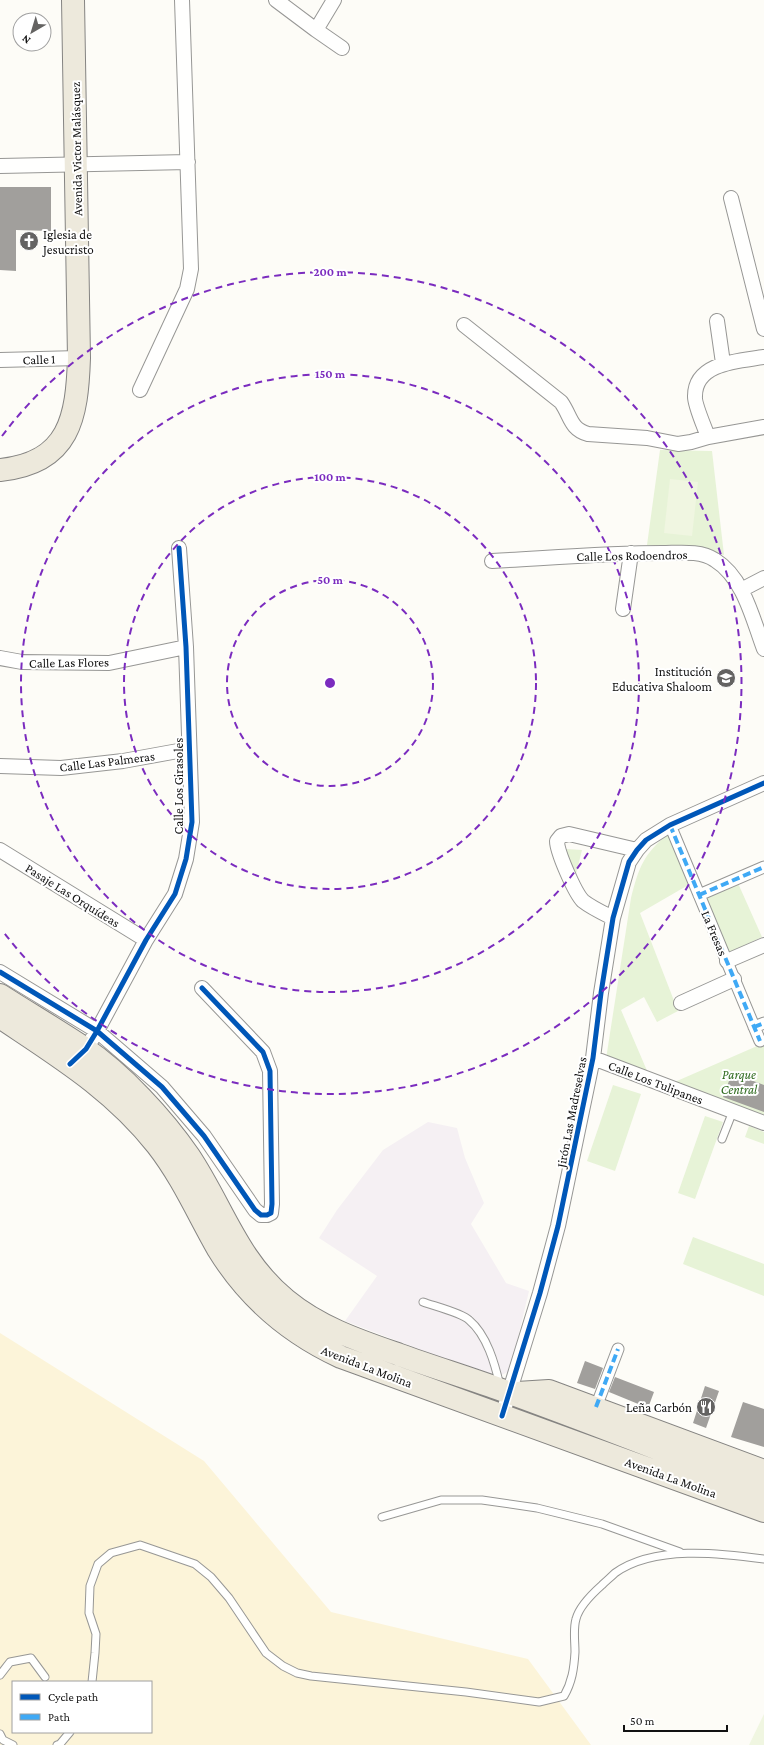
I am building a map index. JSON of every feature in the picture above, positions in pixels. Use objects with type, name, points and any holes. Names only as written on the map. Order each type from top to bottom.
[{"type":"main road","name":"Avenida Victor Malásquez","points":[[0,470],[22,467],[31,464],[48,453],[62,438],[74,413],[79,358],[73,0]]},
{"type":"main road","name":"Avenida La Molina","points":[[0,995],[86,1050],[135,1092],[166,1126],[199,1172],[234,1239],[246,1257],[259,1273],[285,1299],[314,1320],[347,1336],[505,1392],[764,1490]]},
{"type":"main road","name":"Avenida La Molina","points":[[0,1017],[70,1064],[103,1090],[142,1127],[157,1145],[180,1178],[229,1265],[252,1295],[278,1320],[308,1341],[341,1357],[764,1511]]},
{"type":"main road","name":"Avenida La Molina","points":[[505,1392],[549,1391],[596,1407],[764,1471]]},
{"type":"street","points":[[140,390],[187,289],[191,269],[182,0]]},
{"type":"street","points":[[276,0],[342,48]]},
{"type":"street","points":[[316,30],[334,0]]},
{"type":"street","points":[[0,166],[76,163],[188,162]]},
{"type":"street","points":[[731,198],[762,315],[764,329]]},
{"type":"street","points":[[717,321],[723,363]]},
{"type":"street","points":[[464,324],[561,402],[568,410],[573,425],[580,432],[588,434],[647,438],[678,444],[764,427]]},
{"type":"street","name":"Calle 1","points":[[0,360],[79,358]]},
{"type":"street","points":[[708,437],[694,397],[696,386],[701,378],[708,370],[723,363],[764,358]]},
{"type":"street","name":"Calle Los Girasoles","points":[[70,1064],[86,1050],[146,940],[175,894],[186,859],[192,822],[186,647],[179,548]]},
{"type":"street","points":[[623,609],[631,553]]},
{"type":"street","name":"Calle Los Rodoendros","points":[[492,561],[631,553],[698,554],[715,559],[727,569],[741,590],[764,649]]},
{"type":"street","points":[[741,590],[764,578]]},
{"type":"street","name":"Calle Las Flores","points":[[0,658],[22,662],[109,663],[186,647]]},
{"type":"street","name":"Calle Las Palmeras","points":[[0,766],[61,768],[123,761],[189,749]]},
{"type":"street","name":"Jirón Las Madreselvas","points":[[502,1416],[505,1392],[540,1293],[558,1226],[593,1058],[601,993],[613,918],[629,862],[646,840],[670,825],[764,783]]},
{"type":"street","name":"La Fresas","points":[[670,825],[734,979],[759,1025],[760,1041]]},
{"type":"street","points":[[613,918],[591,906],[576,892],[558,850],[557,842],[559,838],[565,834],[569,834],[637,850]]},
{"type":"street","name":"Pasaje Las Orquídeas","points":[[0,850],[146,940]]},
{"type":"street","points":[[699,895],[764,866]]},
{"type":"street","points":[[727,961],[764,945]]},
{"type":"street","points":[[0,972],[97,1031],[162,1087],[204,1136],[255,1210],[261,1215],[266,1215],[271,1213],[272,1204],[270,1071],[263,1052],[202,988]]},
{"type":"street","points":[[681,1003],[734,979]]},
{"type":"street","name":"Calle Los Tulipanes","points":[[593,1058],[764,1123]]},
{"type":"street","points":[[596,1407],[618,1349]]},
{"type":"lane","points":[[722,1138],[732,1111]]},
{"type":"lane","points":[[423,1302],[468,1319],[477,1328],[494,1360],[505,1392]]},
{"type":"lane","points":[[382,1517],[440,1500],[482,1500],[537,1508],[602,1524],[682,1553]]},
{"type":"lane","points":[[92,1681],[96,1634],[89,1613],[90,1586],[98,1564],[111,1553],[140,1545],[195,1564],[211,1577],[229,1598],[266,1653],[283,1666],[297,1673],[311,1676],[466,1692],[539,1702],[564,1696],[571,1683],[575,1653],[576,1618],[591,1594],[616,1572],[636,1563],[658,1556],[682,1553],[731,1554],[764,1559]]},
{"type":"lane","points":[[0,1675],[10,1662],[31,1658],[46,1677]]},
{"type":"lane","points":[[57,1745],[60,1744],[69,1733]]},
{"type":"lane","points":[[0,1734],[3,1740],[13,1745]]},
{"type":"shaded area","points":[[428,1122],[457,1128],[465,1158],[484,1203],[471,1224],[506,1283],[529,1291],[510,1371],[495,1378],[345,1321],[377,1276],[319,1238],[337,1210],[383,1150]]},
{"type":"green space","points":[[660,450],[712,451],[724,555],[647,545]]},
{"type":"green space","points":[[670,479],[698,482],[692,536],[664,533]]},
{"type":"green space","points":[[669,833],[690,884],[640,913],[678,1011],[657,1022],[644,997],[621,1010],[648,1073],[606,1059],[634,887],[640,869],[648,854]]},
{"type":"green space","points":[[551,848],[582,850],[573,886]]},
{"type":"green space","points":[[737,881],[762,937],[728,953],[702,897]]},
{"type":"green space","name":"Parque Central","points":[[764,1043],[764,1119],[670,1084]]},
{"type":"green space","points":[[613,1085],[641,1094],[615,1171],[587,1161]]},
{"type":"green space","points":[[705,1116],[723,1122],[695,1199],[678,1193]]},
{"type":"green space","points":[[749,1126],[764,1132],[764,1144],[745,1137]]},
{"type":"green space","points":[[693,1237],[764,1264],[764,1296],[683,1264]]},
{"type":"green space","points":[[764,1714],[764,1745],[749,1745]]},
{"type":"sand","points":[[0,1333],[204,1461],[331,1612],[528,1659],[591,1745],[0,1745]]},
{"type":"building","points":[[0,187],[51,187],[51,231],[16,230],[16,271],[0,270]]},
{"type":"building","points":[[732,1073],[764,1085],[764,1112],[723,1097]]},
{"type":"building","points":[[585,1361],[603,1368],[595,1389],[577,1383]]},
{"type":"building","points":[[615,1377],[654,1392],[648,1408],[609,1392]]},
{"type":"building","name":"Leña Carbón","points":[[705,1386],[719,1391],[706,1428],[693,1423]]},
{"type":"building","points":[[743,1402],[764,1409],[764,1447],[731,1437]]},
{"type":"marked path","points":[[670,825],[760,1041]]},
{"type":"marked path","points":[[699,895],[764,867]]},
{"type":"marked path","points":[[754,1027],[764,1023]]},
{"type":"marked path","points":[[596,1407],[618,1349]]},
{"type":"cycle path","points":[[70,1064],[86,1049],[146,940],[175,894],[186,859],[192,822],[186,647],[179,548]]},
{"type":"cycle path","points":[[502,1416],[540,1293],[558,1226],[593,1058],[601,993],[613,918],[629,862],[646,840],[670,825],[764,783]]},
{"type":"cycle path","points":[[0,972],[97,1031],[162,1087],[204,1136],[255,1210],[261,1215],[267,1215],[271,1213],[272,1204],[270,1071],[263,1052],[202,988]]},
{"type":"place","name":"Iglesia de Jesucristo","points":[[29,241]]},
{"type":"place","name":"Institución Educativa Shaloom","points":[[726,678]]},
{"type":"place","name":"Leña Carbón","points":[[706,1407]]}]
